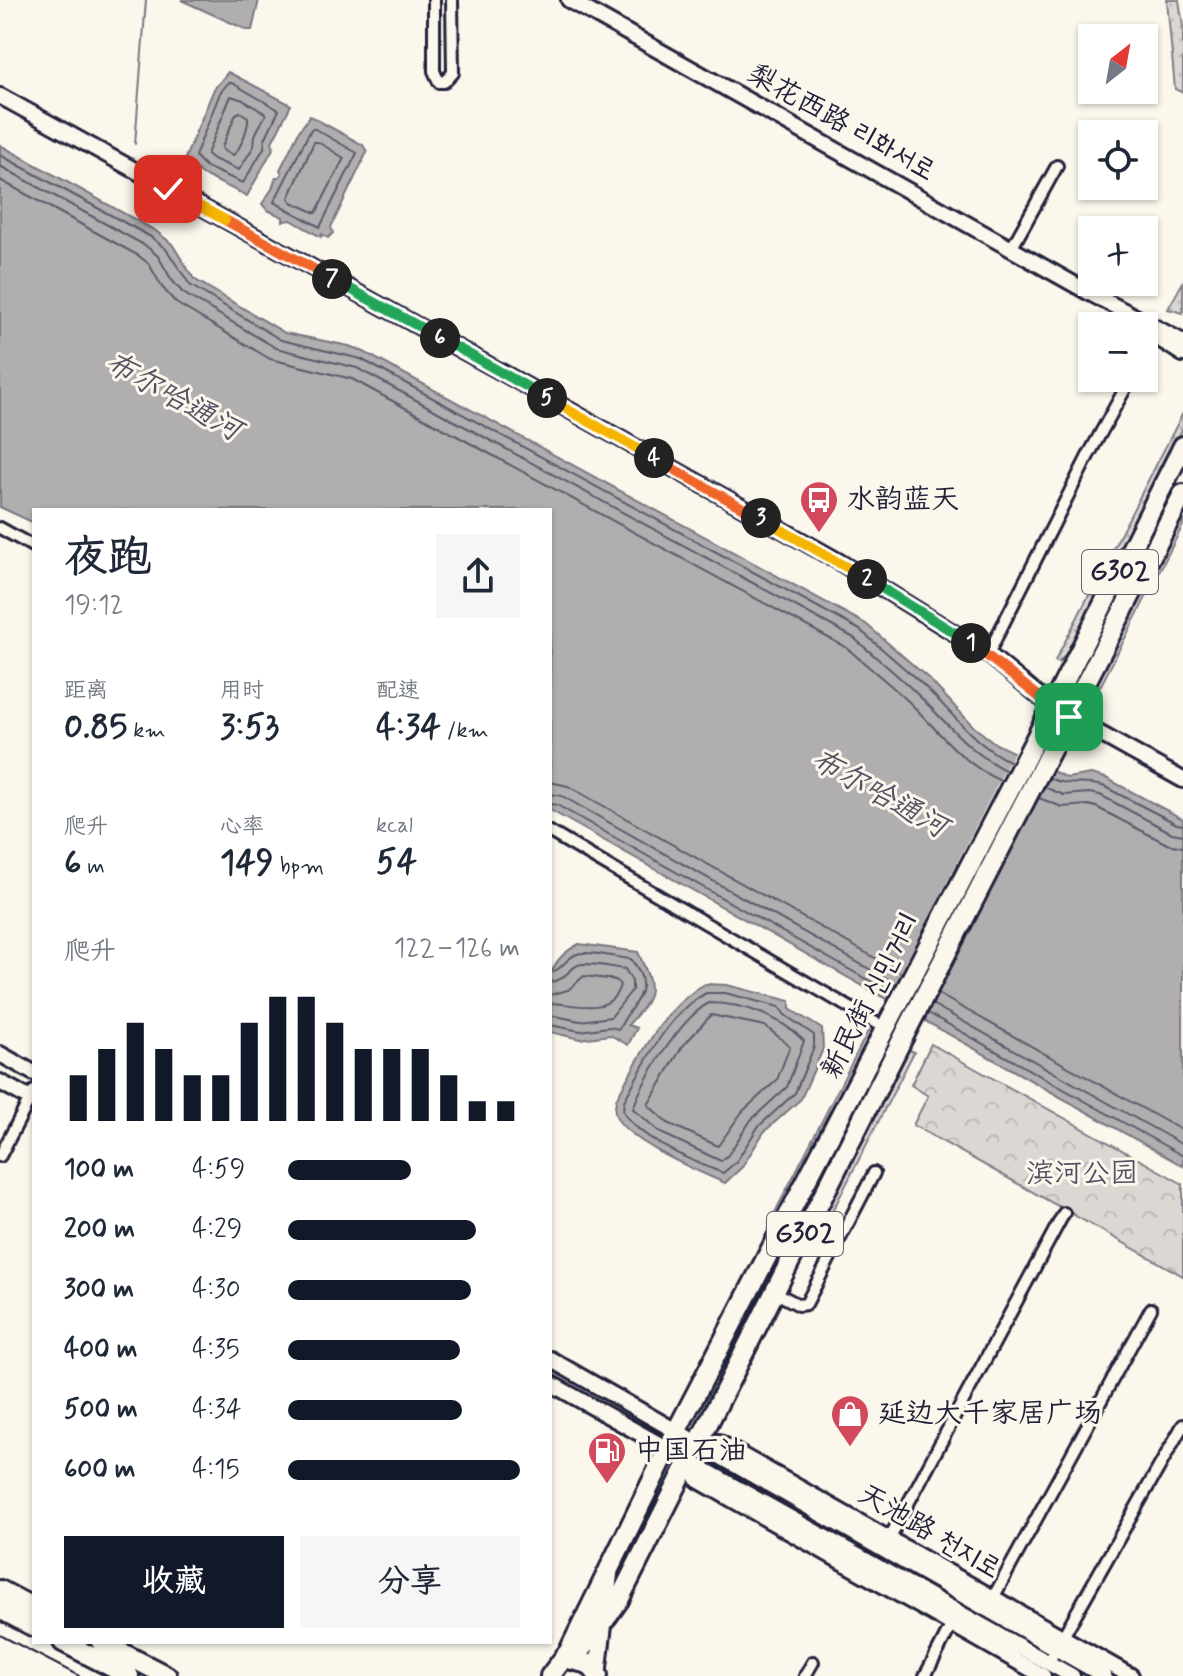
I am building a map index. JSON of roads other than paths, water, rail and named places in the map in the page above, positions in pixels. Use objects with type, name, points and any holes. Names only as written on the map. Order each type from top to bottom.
[{"type":"highway","name":"新民街 신민거리","points":[[551,1676],[572,1660],[619,1600],[695,1453],[901,1043],[1044,744],[1054,703],[1183,446]]},
{"type":"highway","name":"新民街 신민거리","points":[[551,1676],[569,1651],[672,1440],[888,1025],[1044,744],[1071,712],[1183,494]]},
{"type":"highway","points":[[888,1025],[901,1043]]},
{"type":"highway","points":[[0,1590],[32,1607]]},
{"type":"highway","points":[[0,1609],[32,1626]]},
{"type":"highway","points":[[67,1644],[129,1676]]},
{"type":"highway","points":[[105,1644],[167,1676]]},
{"type":"highway","points":[[572,1660],[589,1664],[598,1675]]},
{"type":"main road","name":"梨花西路 리화서로","points":[[569,0],[1078,286]]},
{"type":"main road","points":[[0,96],[810,546],[988,654],[1028,687],[1054,703],[1183,769]]},
{"type":"main road","name":"梨花西路 리화서로","points":[[1094,296],[1119,312]]},
{"type":"main road","name":"梨花西路 리화서로","points":[[1096,296],[1183,342]]},
{"type":"main road","name":"梨花西路 리화서로","points":[[1158,338],[1183,354]]},
{"type":"main road","points":[[1071,712],[1183,780]]},
{"type":"main road","points":[[0,1054],[32,1072]]},
{"type":"main road","points":[[0,1082],[32,1097]]},
{"type":"main road","name":"天池路 천지로","points":[[552,1360],[695,1453],[1059,1643],[1131,1676]]},
{"type":"main road","name":"天池路 천지로","points":[[552,1384],[672,1440]]},
{"type":"main road","name":"天池路 천지로","points":[[695,1453],[718,1442],[993,1598],[1104,1676]]},
{"type":"main road","name":"天池路 천지로","points":[[695,1453],[698,1480],[952,1624],[1046,1669],[1072,1676]]},
{"type":"main road","name":"天池路 천지로","points":[[695,1453],[1046,1669]]},
{"type":"main road","name":"新民街 신민거리","points":[[598,1675],[609,1572]]},
{"type":"main road","name":"新民街 신민거리","points":[[601,1653],[619,1600]]},
{"type":"street","points":[[434,0],[434,71],[439,82],[444,82],[453,73],[452,0]]},
{"type":"street","points":[[1011,249],[1057,166]]},
{"type":"street","points":[[988,654],[1123,392]]},
{"type":"street","points":[[0,528],[32,546]]},
{"type":"street","points":[[552,833],[888,1025]]},
{"type":"street","points":[[0,1156],[32,1099]]},
{"type":"street","points":[[776,1293],[799,1305],[806,1304],[874,1173]]},
{"type":"street","points":[[889,1539],[1064,1213]]},
{"type":"street","points":[[993,1598],[1151,1309]]},
{"type":"street","points":[[1046,1669],[1183,1425]]},
{"type":"street","points":[[925,1676],[952,1624]]},
{"type":"street","points":[[805,1676],[813,1662]]},
{"type":"water","points":[[181,0],[259,0],[252,30],[247,30]]},
{"type":"water","points":[[228,72],[291,105],[272,142],[274,147],[247,196],[201,174],[185,158],[214,89]]},
{"type":"water","points":[[310,116],[363,145],[367,152],[331,227],[333,233],[328,238],[291,220],[283,221],[283,217],[267,210],[262,204],[276,177],[282,173],[280,170],[299,131]]},
{"type":"water","name":"布尔哈通河","points":[[0,145],[156,231],[172,244],[194,279],[285,333],[364,352],[866,624],[928,678],[974,727],[996,744],[1067,778],[1091,774],[1106,778],[1183,819],[1183,1166],[552,811],[552,508],[32,508],[32,522],[0,507]]},
{"type":"water","points":[[579,944],[638,952],[648,975],[650,991],[644,1006],[628,1025],[637,1028],[628,1045],[610,1035],[580,1039],[552,1032],[552,971],[566,952]]},
{"type":"water","points":[[705,984],[727,985],[790,1001],[790,1009],[822,1029],[823,1049],[801,1099],[764,1132],[742,1167],[725,1183],[645,1143],[620,1122],[615,1110],[616,1099],[653,1035],[676,1006]]},
{"type":"waterway","points":[[135,144],[146,0]]},
{"type":"railway","points":[[0,1635],[79,1676]]},
{"type":"place","name":"水韵蓝天","points":[[819,534]]},
{"type":"place","name":"延边大千家居广场","points":[[850,1448]]},
{"type":"place","name":"中国石油","points":[[607,1485]]},
{"type":"park label","name":"滨河公园","points":[[1082,1174]]}]
